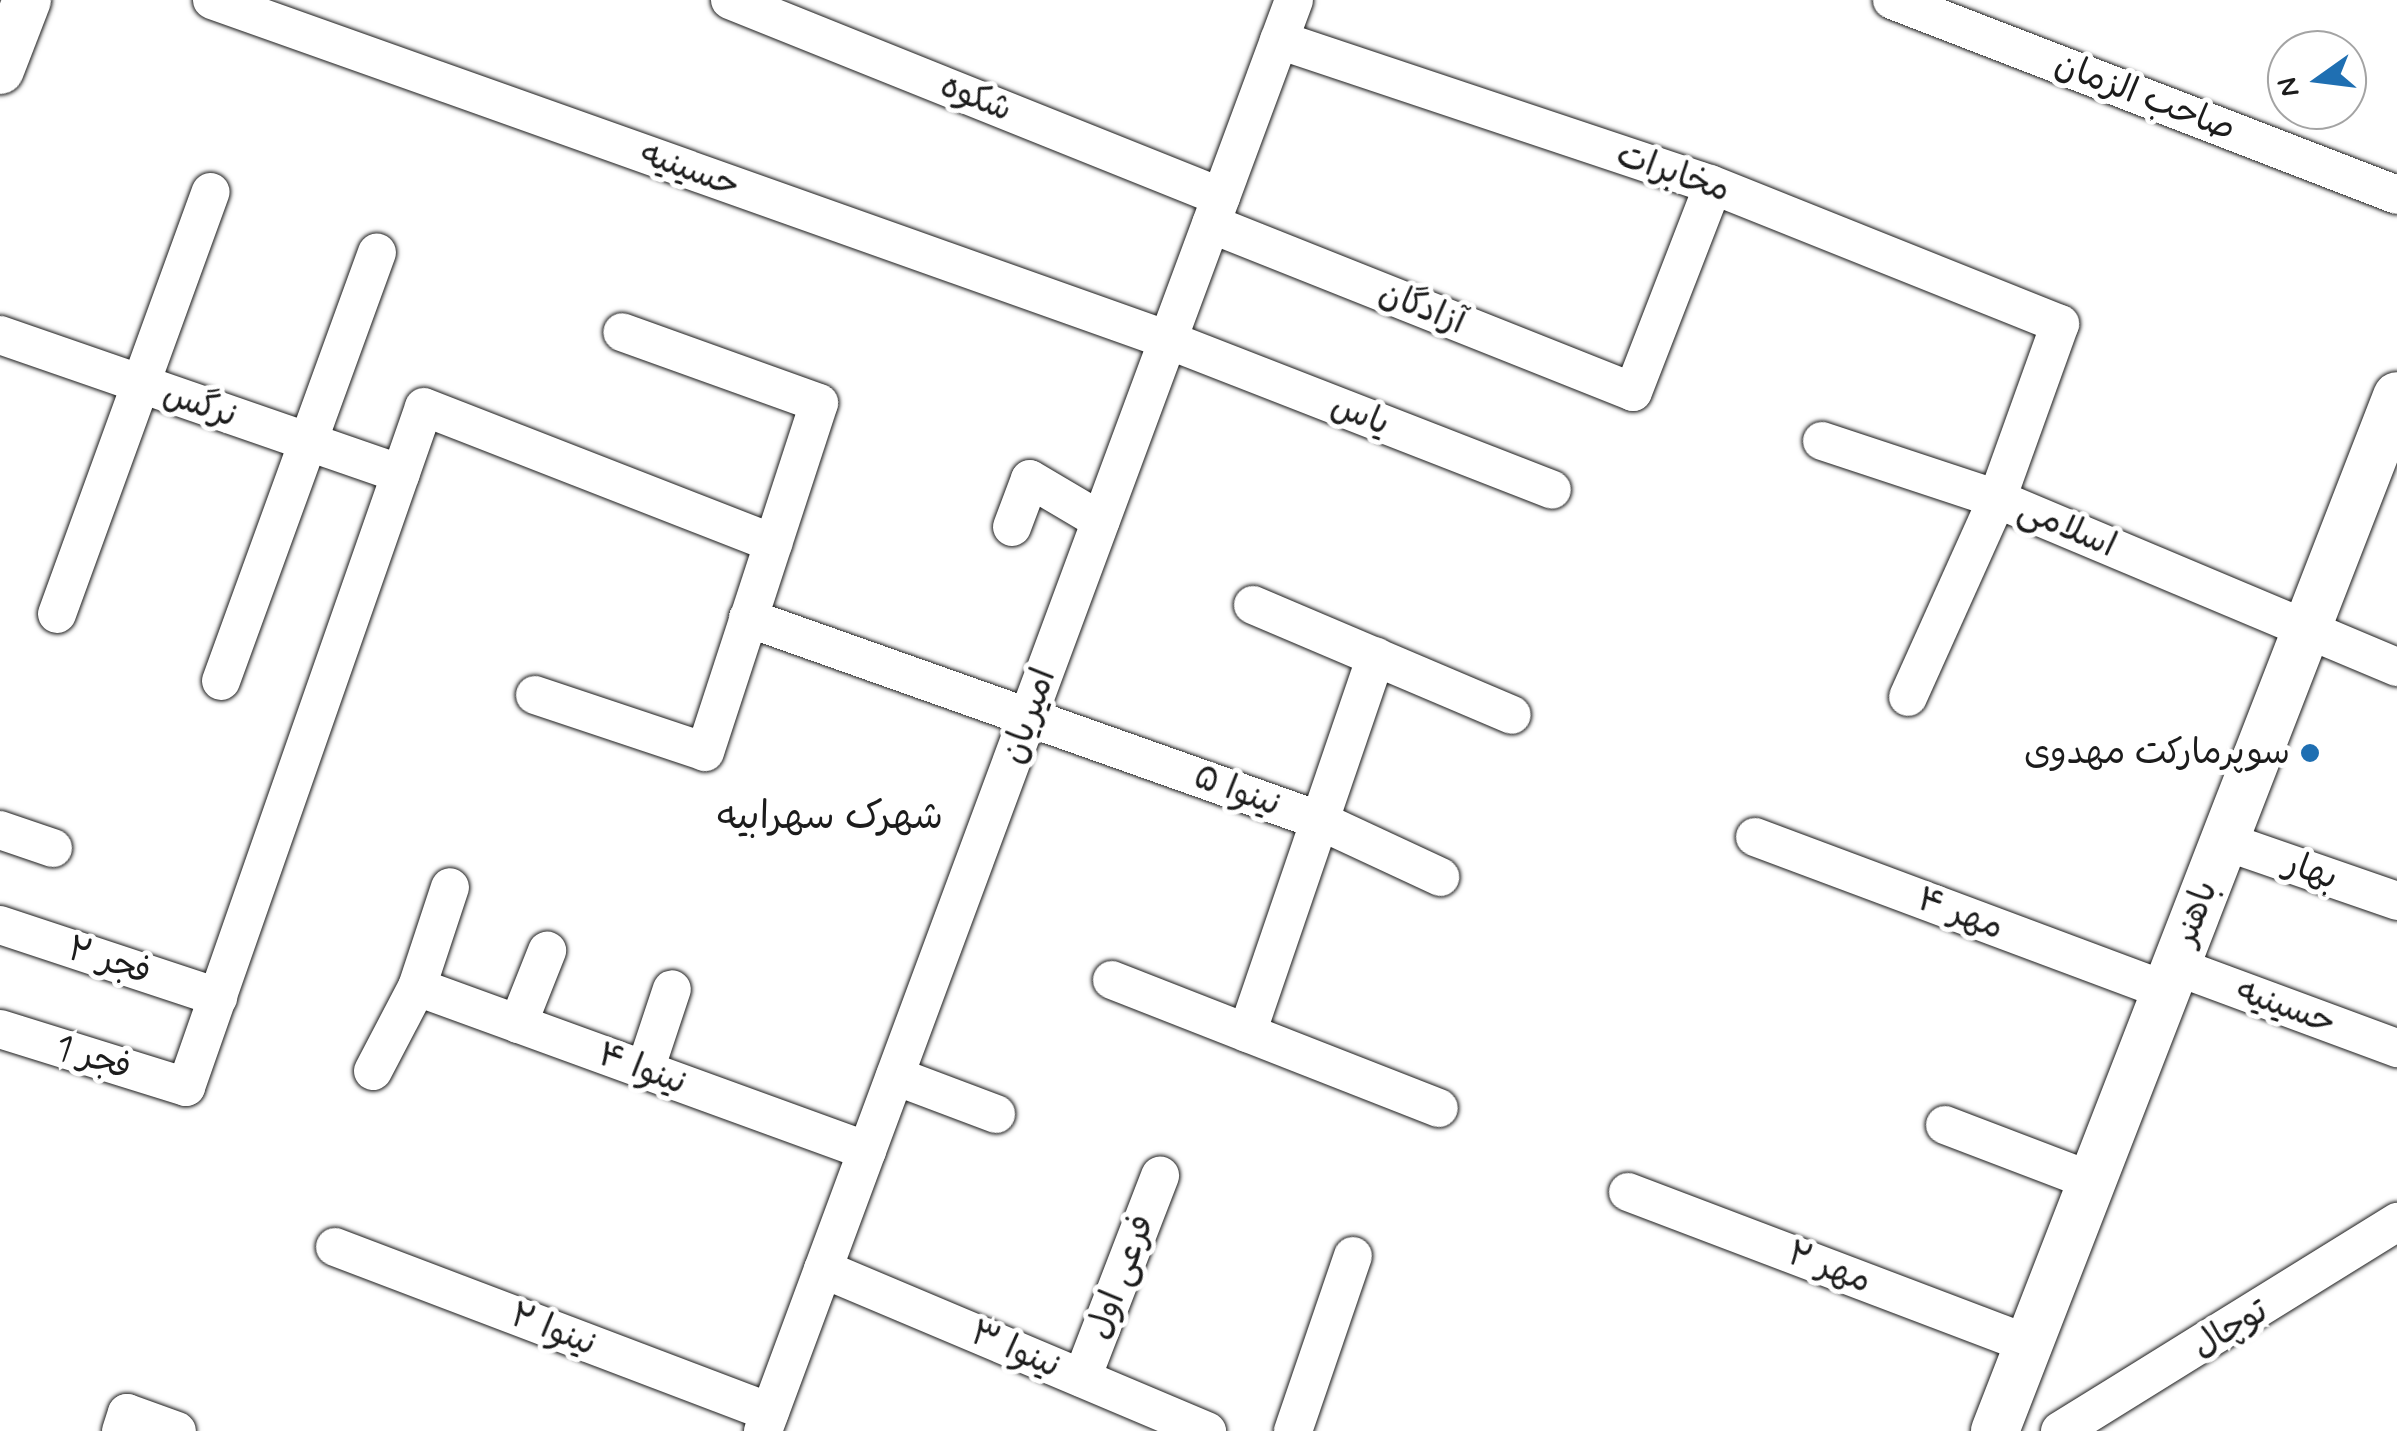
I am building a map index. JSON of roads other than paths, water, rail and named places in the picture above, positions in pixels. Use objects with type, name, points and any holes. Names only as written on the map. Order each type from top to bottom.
[{"type":"street","points":[[2,58],[27,0]]},
{"type":"street","name":"حسینیه","points":[[212,0],[1168,340]]},
{"type":"street","name":"شکوه","points":[[730,0],[1216,210]]},
{"type":"street","name":"صاحب الزمان","points":[[1892,0],[2397,195]]},
{"type":"street","name":"امیریان","points":[[767,1421],[1216,210],[1281,13]]},
{"type":"street","name":"مخابرات","points":[[1281,13],[2060,324],[1996,499]]},
{"type":"street","name":"آزادگان","points":[[1216,210],[1633,392],[1713,186]]},
{"type":"street","points":[[57,614],[211,192]]},
{"type":"street","points":[[222,680],[376,253]]},
{"type":"street","points":[[535,696],[704,752],[819,403],[622,332]]},
{"type":"street","name":"نرگس","points":[[0,335],[401,474]]},
{"type":"street","name":"یاس","points":[[1168,340],[1552,490]]},
{"type":"street","name":"باهنر","points":[[1995,1431],[2307,629],[2388,447],[2397,396]]},
{"type":"street","points":[[218,997],[424,407],[773,542]]},
{"type":"street","name":"اسلامی","points":[[1822,441],[1996,499],[2397,667]]},
{"type":"street","points":[[1012,526],[1030,480],[1100,521]]},
{"type":"street","points":[[1908,698],[1996,499]]},
{"type":"street","points":[[1253,605],[1512,715]]},
{"type":"street","points":[[748,618],[1029,715]]},
{"type":"street","points":[[1247,1033],[1376,657]]},
{"type":"street","name":"نینوا ۵","points":[[1029,715],[1318,820],[1440,877]]},
{"type":"street","points":[[0,830],[53,848]]},
{"type":"street","name":"مهر ۴","points":[[1755,836],[2170,979]]},
{"type":"street","name":"بهار","points":[[2224,840],[2397,901]]},
{"type":"street","points":[[373,1071],[416,987],[450,887]]},
{"type":"street","name":"فجر ۲","points":[[0,925],[218,997]]},
{"type":"street","points":[[518,1024],[548,951]]},
{"type":"street","name":"حسینیه","points":[[2170,979],[2397,1048]]},
{"type":"street","points":[[1112,980],[1439,1108]]},
{"type":"street","name":"نینوا ۴","points":[[416,987],[867,1151]]},
{"type":"street","points":[[645,1070],[672,989]]},
{"type":"street","name":"فجر 1","points":[[0,1029],[186,1087],[218,997]]},
{"type":"street","points":[[895,1076],[996,1114]]},
{"type":"street","points":[[1945,1125],[2092,1181]]},
{"type":"street","name":"فرعی اول","points":[[1082,1378],[1160,1176]]},
{"type":"street","name":"مهر ۲","points":[[1628,1192],[2029,1344]]},
{"type":"street","name":"توچال","points":[[2060,1431],[2397,1222]]},
{"type":"street","name":"نینوا ۲","points":[[335,1247],[767,1421]]},
{"type":"street","points":[[1292,1431],[1354,1256]]},
{"type":"street","name":"نینوا ۳","points":[[824,1268],[1206,1431]]},
{"type":"street","points":[[124,1422],[177,1431]]},
{"type":"place","name":"سوپرمارکت مهدوی","points":[[2310,753]]},
{"type":"district","name":"شهرک سهرابیه","points":[[830,818]]}]
